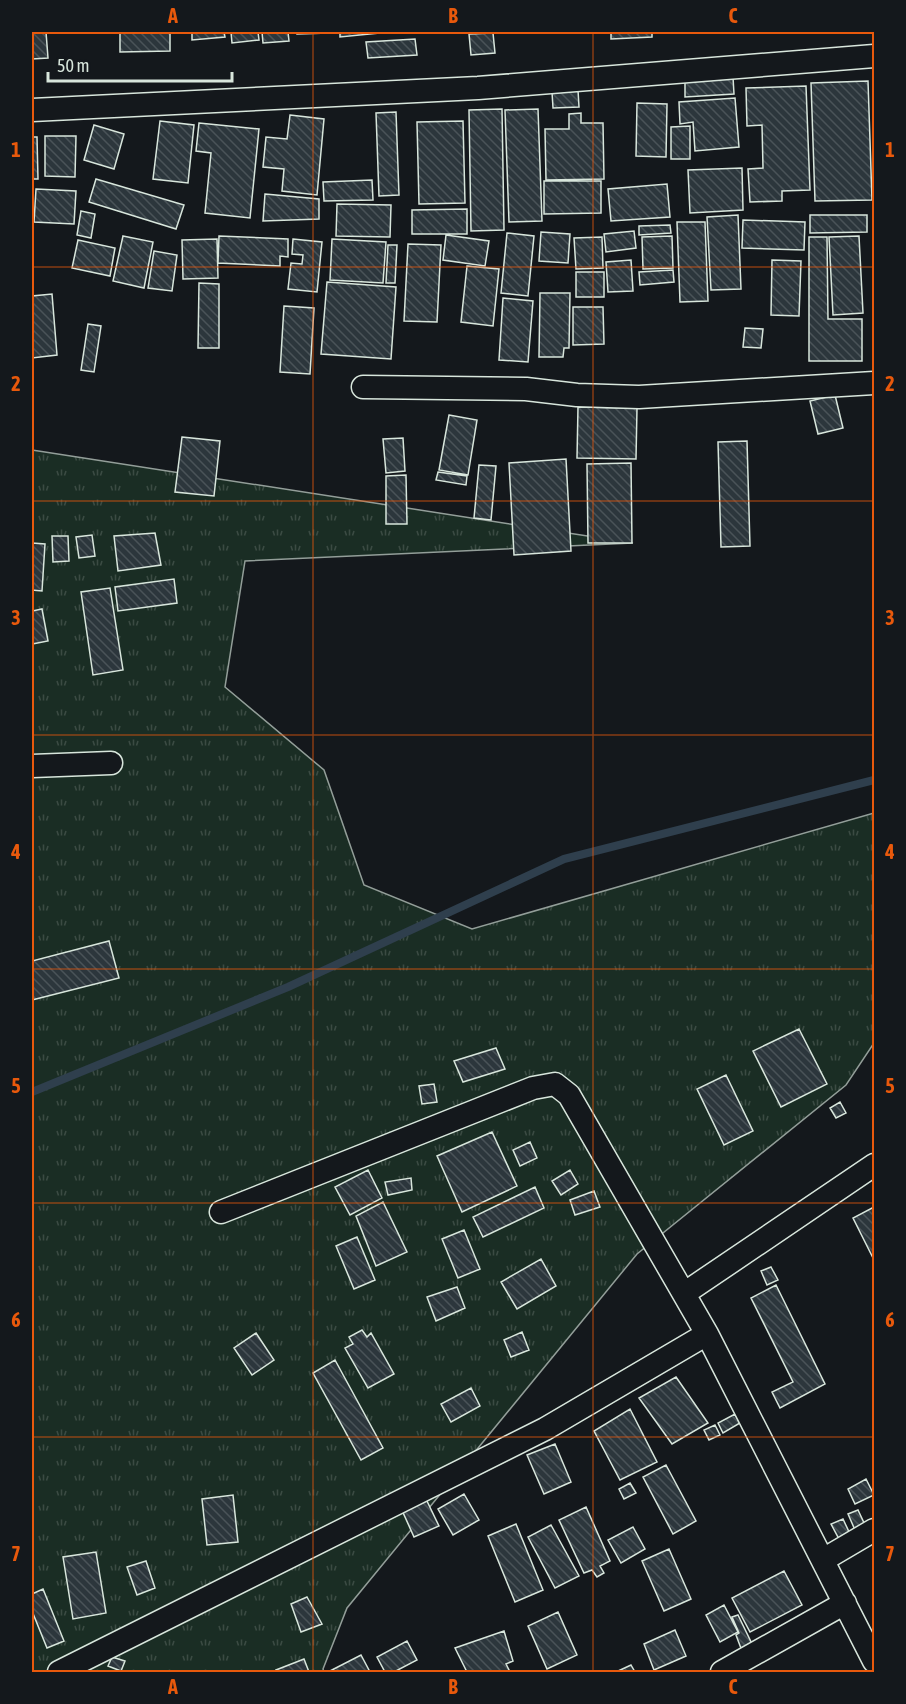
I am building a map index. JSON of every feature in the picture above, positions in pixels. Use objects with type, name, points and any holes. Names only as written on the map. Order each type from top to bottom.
[{"type":"street","points":[[32,111],[478,88],[874,56]]},
{"type":"street","points":[[363,387],[526,389],[578,395],[639,398],[874,383]]},
{"type":"street","points":[[32,766],[111,763]]},
{"type":"street","points":[[221,1212],[533,1088],[555,1084],[569,1095],[685,1293],[874,1660]]},
{"type":"street","points":[[685,1293],[874,1165]]},
{"type":"street","points":[[59,1672],[545,1429],[707,1334]]},
{"type":"street","points":[[824,1560],[874,1530]]},
{"type":"street","points":[[722,1672],[845,1602]]},
{"type":"green space","points":[[32,450],[633,543],[245,561],[225,687],[324,770],[364,885],[472,929],[874,813],[874,1043],[846,1085],[637,1254],[347,1608],[323,1669],[324,1672],[32,1672]]},
{"type":"building","points":[[32,32],[46,32],[48,58],[32,59]]},
{"type":"building","points":[[120,32],[170,32],[170,51],[120,52]]},
{"type":"building","points":[[192,32],[224,32],[225,37],[192,40]]},
{"type":"building","points":[[231,32],[258,32],[259,40],[232,43]]},
{"type":"building","points":[[262,32],[288,32],[289,41],[263,43]]},
{"type":"building","points":[[297,32],[329,32],[329,33],[297,34]]},
{"type":"building","points":[[340,32],[390,32],[340,37]]},
{"type":"building","points":[[611,32],[652,32],[652,37],[611,39]]},
{"type":"building","points":[[493,33],[495,53],[471,55],[469,34]]},
{"type":"building","points":[[415,39],[417,55],[368,58],[366,42]]},
{"type":"building","points":[[733,77],[734,94],[685,97],[685,79]]},
{"type":"building","points":[[868,81],[872,200],[815,201],[811,83]]},
{"type":"building","points":[[806,86],[810,190],[782,191],[782,201],[750,202],[748,169],[763,168],[762,125],[747,126],[746,88]]},
{"type":"building","points":[[578,90],[579,107],[553,108],[552,92]]},
{"type":"building","points":[[735,98],[739,147],[695,151],[693,122],[680,124],[679,102]]},
{"type":"building","points":[[637,103],[667,104],[666,157],[636,156]]},
{"type":"building","points":[[502,109],[504,230],[471,231],[469,110]]},
{"type":"building","points":[[538,109],[542,221],[509,222],[505,110]]},
{"type":"building","points":[[396,112],[399,195],[379,196],[376,113]]},
{"type":"building","points":[[581,113],[581,123],[603,123],[604,179],[546,180],[545,129],[569,129],[569,114]]},
{"type":"building","points":[[290,115],[324,119],[317,195],[282,191],[284,169],[263,167],[266,137],[287,139]]},
{"type":"building","points":[[160,121],[194,125],[188,183],[153,179]]},
{"type":"building","points":[[463,121],[465,203],[419,204],[417,122]]},
{"type":"building","points":[[199,123],[259,129],[250,218],[205,213],[211,153],[196,151]]},
{"type":"building","points":[[94,125],[124,134],[114,169],[84,160]]},
{"type":"building","points":[[690,126],[690,159],[671,159],[671,127]]},
{"type":"building","points":[[45,136],[76,136],[75,177],[45,176]]},
{"type":"building","points":[[32,137],[37,137],[38,179],[32,179]]},
{"type":"building","points":[[742,168],[743,210],[690,213],[688,170]]},
{"type":"building","points":[[96,179],[184,205],[176,229],[89,202]]},
{"type":"building","points":[[372,180],[373,200],[324,201],[323,182]]},
{"type":"building","points":[[544,181],[601,181],[601,213],[544,214]]},
{"type":"building","points":[[667,184],[670,217],[611,221],[608,189]]},
{"type":"building","points":[[36,189],[76,191],[74,224],[34,222]]},
{"type":"building","points":[[265,194],[319,199],[319,219],[263,221]]},
{"type":"building","points":[[337,204],[391,205],[390,237],[336,236]]},
{"type":"building","points":[[467,209],[467,234],[412,234],[412,210]]},
{"type":"building","points":[[81,211],[95,214],[91,238],[77,235]]},
{"type":"building","points":[[738,215],[741,289],[711,290],[707,217]]},
{"type":"building","points":[[810,215],[867,215],[867,232],[810,233]]},
{"type":"building","points":[[743,220],[805,222],[804,250],[742,248]]},
{"type":"building","points":[[677,222],[705,222],[708,301],[680,302]]},
{"type":"building","points":[[670,225],[671,233],[639,235],[639,226]]},
{"type":"building","points":[[634,231],[636,248],[606,252],[604,234]]},
{"type":"building","points":[[541,232],[570,234],[568,263],[539,261]]},
{"type":"building","points":[[507,233],[534,236],[528,296],[501,293]]},
{"type":"building","points":[[446,235],[489,241],[485,266],[443,260]]},
{"type":"building","points":[[123,236],[153,242],[144,288],[113,281]]},
{"type":"building","points":[[219,236],[288,239],[288,257],[280,256],[280,266],[218,263]]},
{"type":"building","points":[[672,236],[673,268],[643,269],[642,237]]},
{"type":"building","points":[[859,236],[863,313],[833,315],[829,237]]},
{"type":"building","points":[[602,237],[603,268],[576,269],[574,238]]},
{"type":"building","points":[[809,237],[827,237],[828,319],[862,319],[862,361],[809,361]]},
{"type":"building","points":[[217,239],[218,278],[183,279],[182,240]]},
{"type":"building","points":[[293,239],[322,242],[317,292],[288,289],[291,263],[302,264],[303,255],[292,254]]},
{"type":"building","points":[[332,239],[386,242],[383,283],[330,280]]},
{"type":"building","points":[[78,240],[115,248],[110,276],[72,268]]},
{"type":"building","points":[[408,244],[441,245],[437,322],[404,321]]},
{"type":"building","points":[[388,245],[397,245],[395,283],[386,283]]},
{"type":"building","points":[[154,251],[177,255],[172,291],[148,288]]},
{"type":"building","points":[[631,260],[633,291],[608,292],[606,262]]},
{"type":"building","points":[[772,260],[801,261],[799,316],[771,315]]},
{"type":"building","points":[[467,266],[499,269],[493,326],[461,322]]},
{"type":"building","points":[[673,270],[674,282],[640,285],[639,272]]},
{"type":"building","points":[[576,272],[604,272],[604,297],[576,297]]},
{"type":"building","points":[[327,282],[396,287],[391,359],[321,354]]},
{"type":"building","points":[[199,283],[219,284],[219,348],[198,348]]},
{"type":"building","points":[[540,293],[570,293],[569,348],[564,348],[563,357],[539,357]]},
{"type":"building","points":[[52,294],[57,355],[32,358],[32,296]]},
{"type":"building","points":[[503,298],[533,301],[528,362],[499,360]]},
{"type":"building","points":[[284,306],[314,308],[310,374],[280,372]]},
{"type":"building","points":[[573,307],[603,307],[604,344],[573,345]]},
{"type":"building","points":[[88,324],[101,326],[94,372],[81,370]]},
{"type":"building","points":[[745,328],[763,329],[761,348],[743,347]]},
{"type":"building","points":[[835,395],[843,428],[818,434],[810,401]]},
{"type":"building","points":[[578,407],[637,408],[636,459],[577,458]]},
{"type":"building","points":[[449,415],[477,420],[468,475],[439,470]]},
{"type":"building","points":[[182,437],[220,441],[214,496],[175,492]]},
{"type":"building","points":[[403,438],[405,471],[386,473],[383,439]]},
{"type":"building","points":[[747,441],[750,546],[721,547],[718,442]]},
{"type":"building","points":[[566,459],[571,551],[514,555],[509,463]]},
{"type":"building","points":[[631,463],[632,543],[588,543],[587,464]]},
{"type":"building","points":[[479,465],[496,466],[491,520],[474,518]]},
{"type":"building","points":[[438,472],[467,476],[466,485],[436,480]]},
{"type":"building","points":[[406,475],[407,524],[386,524],[386,476]]},
{"type":"building","points":[[155,533],[161,565],[118,571],[114,536]]},
{"type":"building","points":[[92,535],[95,556],[79,558],[76,537]]},
{"type":"building","points":[[52,536],[68,536],[69,561],[53,562]]},
{"type":"building","points":[[32,543],[45,544],[42,591],[32,590]]},
{"type":"building","points":[[174,579],[177,603],[118,611],[115,587]]},
{"type":"building","points":[[110,588],[123,670],[93,675],[81,592]]},
{"type":"building","points":[[42,609],[48,641],[32,644],[32,611]]},
{"type":"building","points":[[109,941],[119,978],[32,1000],[32,961]]},
{"type":"building","points":[[799,1029],[827,1084],[781,1107],[753,1051]]},
{"type":"building","points":[[496,1048],[505,1069],[463,1082],[454,1061]]},
{"type":"building","points":[[726,1075],[753,1131],[724,1145],[697,1089]]},
{"type":"building","points":[[434,1084],[437,1102],[422,1104],[419,1086]]},
{"type":"building","points":[[840,1102],[846,1113],[836,1118],[830,1108]]},
{"type":"building","points":[[492,1132],[517,1186],[462,1212],[437,1156]]},
{"type":"building","points":[[530,1142],[537,1158],[520,1166],[513,1150]]},
{"type":"building","points":[[368,1170],[382,1198],[350,1215],[335,1187]]},
{"type":"building","points":[[570,1170],[578,1184],[561,1195],[552,1181]]},
{"type":"building","points":[[411,1178],[412,1190],[388,1195],[385,1182]]},
{"type":"building","points":[[535,1187],[544,1208],[483,1237],[473,1217]]},
{"type":"building","points":[[594,1191],[600,1207],[575,1215],[570,1200]]},
{"type":"building","points":[[383,1202],[407,1252],[376,1266],[356,1216]]},
{"type":"building","points":[[874,1207],[874,1260],[853,1218]]},
{"type":"building","points":[[464,1230],[480,1269],[458,1278],[442,1239]]},
{"type":"building","points":[[357,1237],[375,1280],[354,1289],[336,1246]]},
{"type":"building","points":[[541,1259],[556,1286],[517,1309],[501,1282]]},
{"type":"building","points":[[771,1267],[778,1280],[767,1285],[761,1271]]},
{"type":"building","points":[[776,1285],[825,1384],[780,1408],[772,1392],[793,1382],[751,1298]]},
{"type":"building","points":[[457,1287],[465,1308],[436,1321],[427,1297]]},
{"type":"building","points":[[362,1330],[367,1337],[371,1333],[394,1374],[368,1388],[345,1348],[353,1344],[349,1337]]},
{"type":"building","points":[[522,1332],[529,1350],[511,1357],[504,1340]]},
{"type":"building","points":[[256,1333],[274,1360],[252,1375],[234,1348]]},
{"type":"building","points":[[335,1360],[383,1448],[361,1460],[313,1373]]},
{"type":"building","points":[[676,1377],[708,1423],[672,1444],[639,1398]]},
{"type":"building","points":[[471,1388],[480,1406],[451,1422],[441,1404]]},
{"type":"building","points":[[630,1409],[657,1462],[620,1480],[594,1431]]},
{"type":"building","points":[[735,1414],[740,1423],[723,1433],[718,1423]]},
{"type":"building","points":[[715,1425],[720,1435],[709,1440],[704,1430]]},
{"type":"building","points":[[555,1444],[571,1482],[544,1494],[527,1455]]},
{"type":"building","points":[[666,1465],[696,1521],[673,1534],[643,1477]]},
{"type":"building","points":[[866,1479],[874,1495],[855,1504],[848,1489]]},
{"type":"building","points":[[630,1483],[636,1493],[624,1499],[619,1489]]},
{"type":"building","points":[[464,1494],[479,1520],[453,1535],[438,1509]]},
{"type":"building","points":[[233,1495],[238,1542],[207,1545],[202,1499]]},
{"type":"building","points":[[425,1497],[439,1526],[414,1537],[401,1508]]},
{"type":"building","points":[[586,1507],[610,1561],[600,1566],[604,1573],[597,1577],[592,1570],[584,1573],[559,1520]]},
{"type":"building","points":[[858,1510],[865,1525],[855,1530],[848,1514]]},
{"type":"building","points":[[843,1519],[850,1534],[839,1539],[831,1524]]},
{"type":"building","points":[[516,1524],[543,1590],[515,1602],[488,1536]]},
{"type":"building","points":[[551,1525],[579,1576],[555,1588],[528,1537]]},
{"type":"building","points":[[633,1527],[645,1549],[621,1563],[608,1540]]},
{"type":"building","points":[[669,1549],[691,1599],[664,1611],[642,1561]]},
{"type":"building","points":[[96,1552],[106,1613],[73,1619],[63,1557]]},
{"type":"building","points":[[146,1561],[155,1588],[137,1595],[127,1567]]},
{"type":"building","points":[[784,1571],[802,1605],[750,1632],[732,1598]]},
{"type":"building","points":[[43,1589],[64,1641],[47,1648],[32,1611],[32,1594]]},
{"type":"building","points":[[307,1597],[322,1624],[301,1632],[291,1604]]},
{"type":"building","points":[[724,1605],[738,1632],[720,1642],[706,1615]]},
{"type":"building","points":[[558,1612],[577,1655],[547,1669],[528,1626]]},
{"type":"building","points":[[738,1615],[753,1646],[742,1651],[736,1635],[739,1633],[732,1617]]},
{"type":"building","points":[[675,1630],[686,1656],[654,1670],[644,1644]]},
{"type":"building","points":[[504,1631],[513,1661],[506,1664],[510,1672],[467,1672],[455,1648]]},
{"type":"building","points":[[407,1641],[417,1660],[394,1672],[385,1672],[377,1657]]},
{"type":"building","points":[[361,1655],[370,1672],[328,1672]]},
{"type":"building","points":[[112,1657],[125,1661],[121,1671],[108,1666]]},
{"type":"building","points":[[304,1659],[309,1672],[277,1672],[276,1670]]},
{"type":"building","points":[[631,1665],[635,1672],[616,1672]]},
{"type":"waterway","points":[[32,1092],[288,987],[564,859],[874,780]]}]
